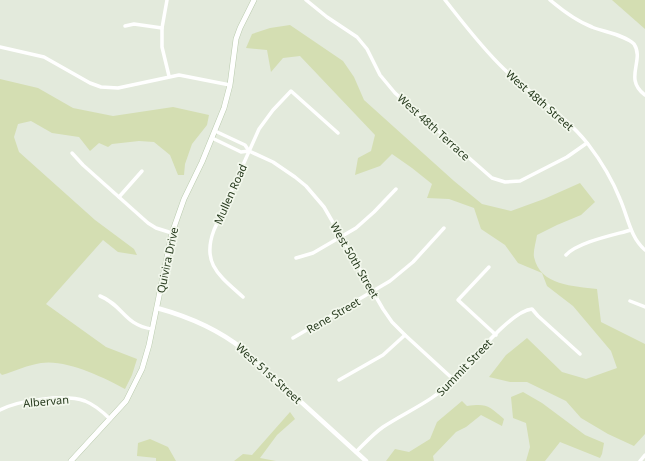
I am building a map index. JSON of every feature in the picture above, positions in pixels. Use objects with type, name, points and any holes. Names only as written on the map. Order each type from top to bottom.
[{"type":"main road","name":"Quivira Drive","points":[[71,461],[126,401],[145,360],[172,233],[184,199],[224,108],[230,85],[236,39],[254,0]]},
{"type":"street","points":[[167,0],[162,28],[162,46],[169,76]]},
{"type":"street","name":"West 48th Terrace","points":[[306,0],[327,17],[357,37],[367,49],[380,75],[395,93],[492,178],[505,182],[520,181],[567,157],[587,143]]},
{"type":"street","name":"West 48th Street","points":[[445,0],[485,49],[501,66],[559,114],[587,143],[612,181],[621,199],[631,230],[637,241],[645,250]]},
{"type":"street","points":[[550,0],[564,12],[576,19],[600,30],[626,39],[634,44],[639,53],[639,62],[635,79],[638,89],[645,95]]},
{"type":"street","points":[[125,26],[134,24],[162,28]]},
{"type":"street","points":[[0,47],[44,58],[90,83],[101,87],[118,88],[169,76],[183,75],[230,85]]},
{"type":"street","name":"Mullen Road","points":[[243,297],[217,273],[211,261],[209,249],[214,230],[263,122],[291,90],[338,133]]},
{"type":"street","name":"West 50th Street","points":[[215,131],[245,145],[249,151],[284,169],[306,186],[324,207],[392,322],[454,380]]},
{"type":"street","name":"West 50th Street","points":[[212,138],[241,152],[249,151]]},
{"type":"street","points":[[72,153],[83,165],[148,223],[156,228],[172,233]]},
{"type":"street","points":[[119,197],[142,171]]},
{"type":"street","points":[[296,258],[309,255],[342,237],[365,221],[396,189]]},
{"type":"street","name":"Rene Street","points":[[293,338],[390,281],[413,262],[444,228]]},
{"type":"street","points":[[566,255],[580,245],[631,230]]},
{"type":"street","points":[[489,267],[458,300],[496,334]]},
{"type":"street","points":[[100,296],[111,302],[130,320],[142,327],[152,329]]},
{"type":"street","points":[[630,301],[645,307]]},
{"type":"street","name":"West 51st Street","points":[[157,308],[200,322],[229,338],[250,355],[366,461]]},
{"type":"street","name":"Summit Street","points":[[356,452],[367,440],[383,427],[436,396],[454,380],[496,334],[516,315],[527,309],[532,308],[538,316],[580,354]]},
{"type":"street","points":[[340,380],[383,355],[405,335]]},
{"type":"street","name":"Albervan","points":[[0,410],[14,404],[30,401],[68,398],[84,401],[101,410],[110,419]]},
{"type":"street","points":[[640,461],[645,455]]},
{"type":"green space","points":[[612,0],[645,0],[645,29]]},
{"type":"green space","points":[[290,25],[343,61],[354,77],[364,100],[454,181],[482,204],[511,211],[544,199],[580,183],[595,202],[581,215],[537,235],[534,257],[537,267],[543,274],[551,279],[559,283],[597,289],[601,322],[645,344],[645,434],[634,446],[608,434],[581,418],[566,401],[527,382],[510,382],[489,377],[506,355],[527,338],[562,372],[586,379],[617,368],[611,351],[573,306],[547,286],[542,273],[518,263],[505,245],[481,229],[474,208],[449,199],[427,198],[432,184],[392,154],[380,166],[355,175],[358,158],[371,151],[375,135],[300,56],[283,58],[271,72],[267,50],[246,48],[252,34],[270,28]]},
{"type":"green space","points":[[0,79],[38,88],[73,108],[113,116],[173,107],[209,115],[207,125],[192,144],[185,164],[184,175],[178,175],[170,155],[154,142],[139,141],[112,144],[108,147],[99,143],[90,151],[79,137],[52,133],[31,121],[18,124],[14,137],[19,152],[95,220],[134,249],[137,255],[118,252],[103,240],[46,304],[106,347],[137,359],[132,375],[125,389],[95,374],[73,366],[51,362],[41,363],[2,375],[0,373]]},
{"type":"green space","points":[[523,392],[542,403],[585,435],[604,443],[600,458],[560,442],[545,461],[526,461],[530,447],[526,423],[513,418],[511,397]]},
{"type":"green space","points":[[462,401],[467,406],[484,405],[491,408],[504,419],[502,426],[481,415],[466,427],[456,432],[433,456],[434,461],[386,461],[395,449],[409,452],[430,439],[437,422]]},
{"type":"green space","points":[[290,412],[295,419],[277,435],[260,458],[276,461],[234,461],[243,454],[252,455]]},
{"type":"green space","points":[[150,439],[168,447],[176,461],[156,461],[156,458],[137,456],[138,443]]}]
